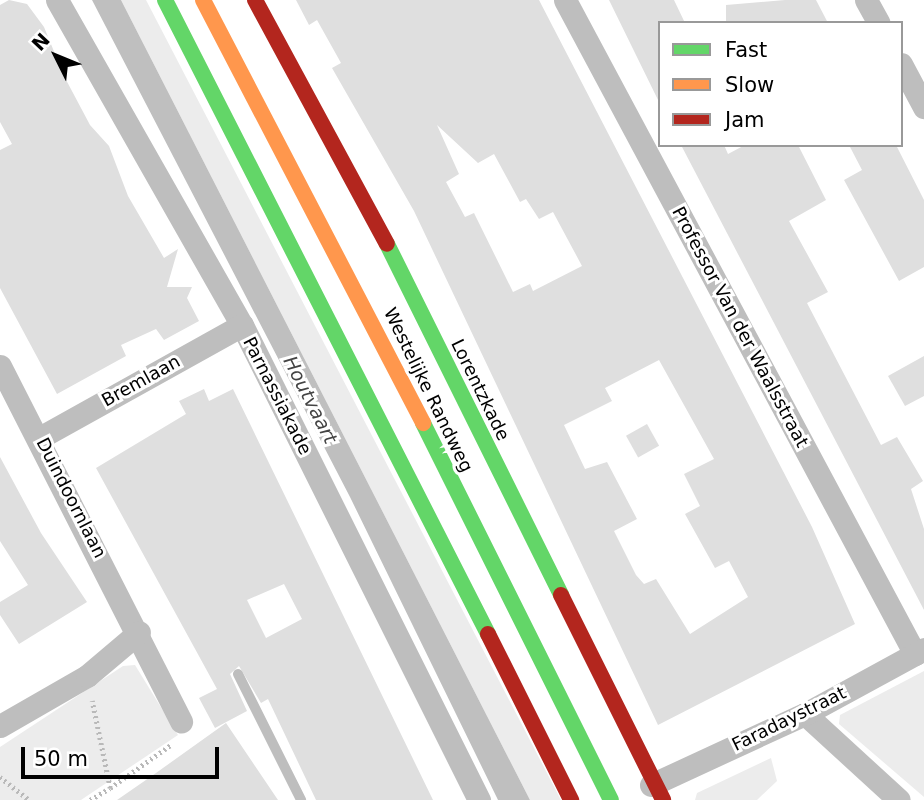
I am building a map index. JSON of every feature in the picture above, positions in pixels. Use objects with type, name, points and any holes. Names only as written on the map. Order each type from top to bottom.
[{"type":"main road","points":[[165,0],[308,272],[571,800]]},
{"type":"main road","name":"Westelijke Randweg","points":[[203,0],[359,294],[611,800]]},
{"type":"main road","name":"Lorentzkade","points":[[255,0],[386,242],[657,792]]},
{"type":"street","name":"Parnassiakade","points":[[57,0],[242,325],[479,800]]},
{"type":"street","name":"Professor Van der Waalsstraat","points":[[565,0],[920,652]]},
{"type":"street","points":[[866,0],[878,21]]},
{"type":"street","points":[[903,68],[924,107]]},
{"type":"street","name":"Bremlaan","points":[[41,437],[242,325]]},
{"type":"street","name":"Duindoornlaan","points":[[0,366],[41,437],[181,722]]},
{"type":"street","points":[[0,726],[87,676],[139,632]]},
{"type":"street","name":"Faradaystraat","points":[[657,792],[920,652]]},
{"type":"street","points":[[804,714],[900,800]]},
{"type":"lane","points":[[238,674],[301,800]]},
{"type":"path","points":[[87,676],[110,788]]},
{"type":"path","points":[[90,800],[183,736],[181,722]]},
{"type":"path","points":[[0,777],[29,800]]},
{"type":"shaded area","points":[[121,0],[146,0],[561,800],[530,800]]},
{"type":"shaded area","points":[[135,665],[178,735],[81,800],[0,800],[0,747],[123,666]]},
{"type":"shaded area","points":[[924,671],[924,797],[839,724],[840,715]]},
{"type":"shaded area","points":[[771,758],[777,781],[757,800],[695,800],[697,793]]},
{"type":"water","name":"Houtvaart","points":[[92,0],[121,0],[530,800],[498,800],[350,497]]},
{"type":"building","points":[[9,0],[27,4],[44,27],[64,76],[90,125],[109,146],[128,196],[164,258],[178,249],[167,287],[192,287],[187,298],[199,321],[164,340],[156,329],[121,345],[126,356],[57,394],[0,288],[0,150],[12,144],[0,122],[0,5]]},
{"type":"building","points":[[296,0],[539,0],[812,527],[855,624],[658,725],[414,211],[332,68],[341,63],[317,20],[309,25]],"holes":[[[437,125],[478,163],[494,154],[520,202],[526,199],[539,219],[553,212],[582,266],[533,291],[530,284],[513,292],[474,213],[465,217],[446,182],[459,174]],[[659,360],[714,459],[684,474],[700,506],[685,514],[715,568],[729,561],[748,597],[690,634],[656,579],[644,584],[636,575],[614,531],[637,519],[607,462],[585,469],[564,425],[612,401],[605,388]]]},
{"type":"building","points":[[609,0],[674,0],[684,21],[658,21],[658,100]]},
{"type":"building","points":[[816,0],[827,21],[726,21],[726,5]]},
{"type":"building","points":[[682,147],[725,147],[728,154],[741,147],[799,147],[826,200],[789,221],[828,292],[807,303],[881,445],[897,437],[923,481],[911,489],[924,529],[924,610]]},
{"type":"building","points":[[850,147],[897,147],[924,200],[924,267],[899,281],[844,180],[862,170]]},
{"type":"building","points":[[924,356],[924,396],[905,406],[888,376]]},
{"type":"building","points":[[204,389],[209,401],[233,389],[433,800],[316,800],[268,699],[261,703],[239,666],[230,674],[247,711],[215,728],[199,698],[217,689],[96,468],[186,414],[179,401]],"holes":[[[284,584],[302,619],[266,638],[247,600]]]},
{"type":"building","points":[[647,424],[659,446],[638,458],[626,436]]},
{"type":"building","points":[[0,457],[41,533],[87,602],[19,644],[0,615],[0,602],[28,585],[0,541]]},
{"type":"building","points":[[226,723],[278,800],[117,800],[156,773]]},
{"type":"traffic: fast","points":[[165,0],[488,634]]},
{"type":"traffic: fast","points":[[387,244],[561,595]]},
{"type":"traffic: fast","points":[[423,423],[611,800]]},
{"type":"traffic: slow","points":[[203,0],[423,423]]},
{"type":"traffic: jam","points":[[255,0],[387,244]]},
{"type":"traffic: jam","points":[[561,595],[663,800]]},
{"type":"traffic: jam","points":[[488,634],[571,800]]}]
